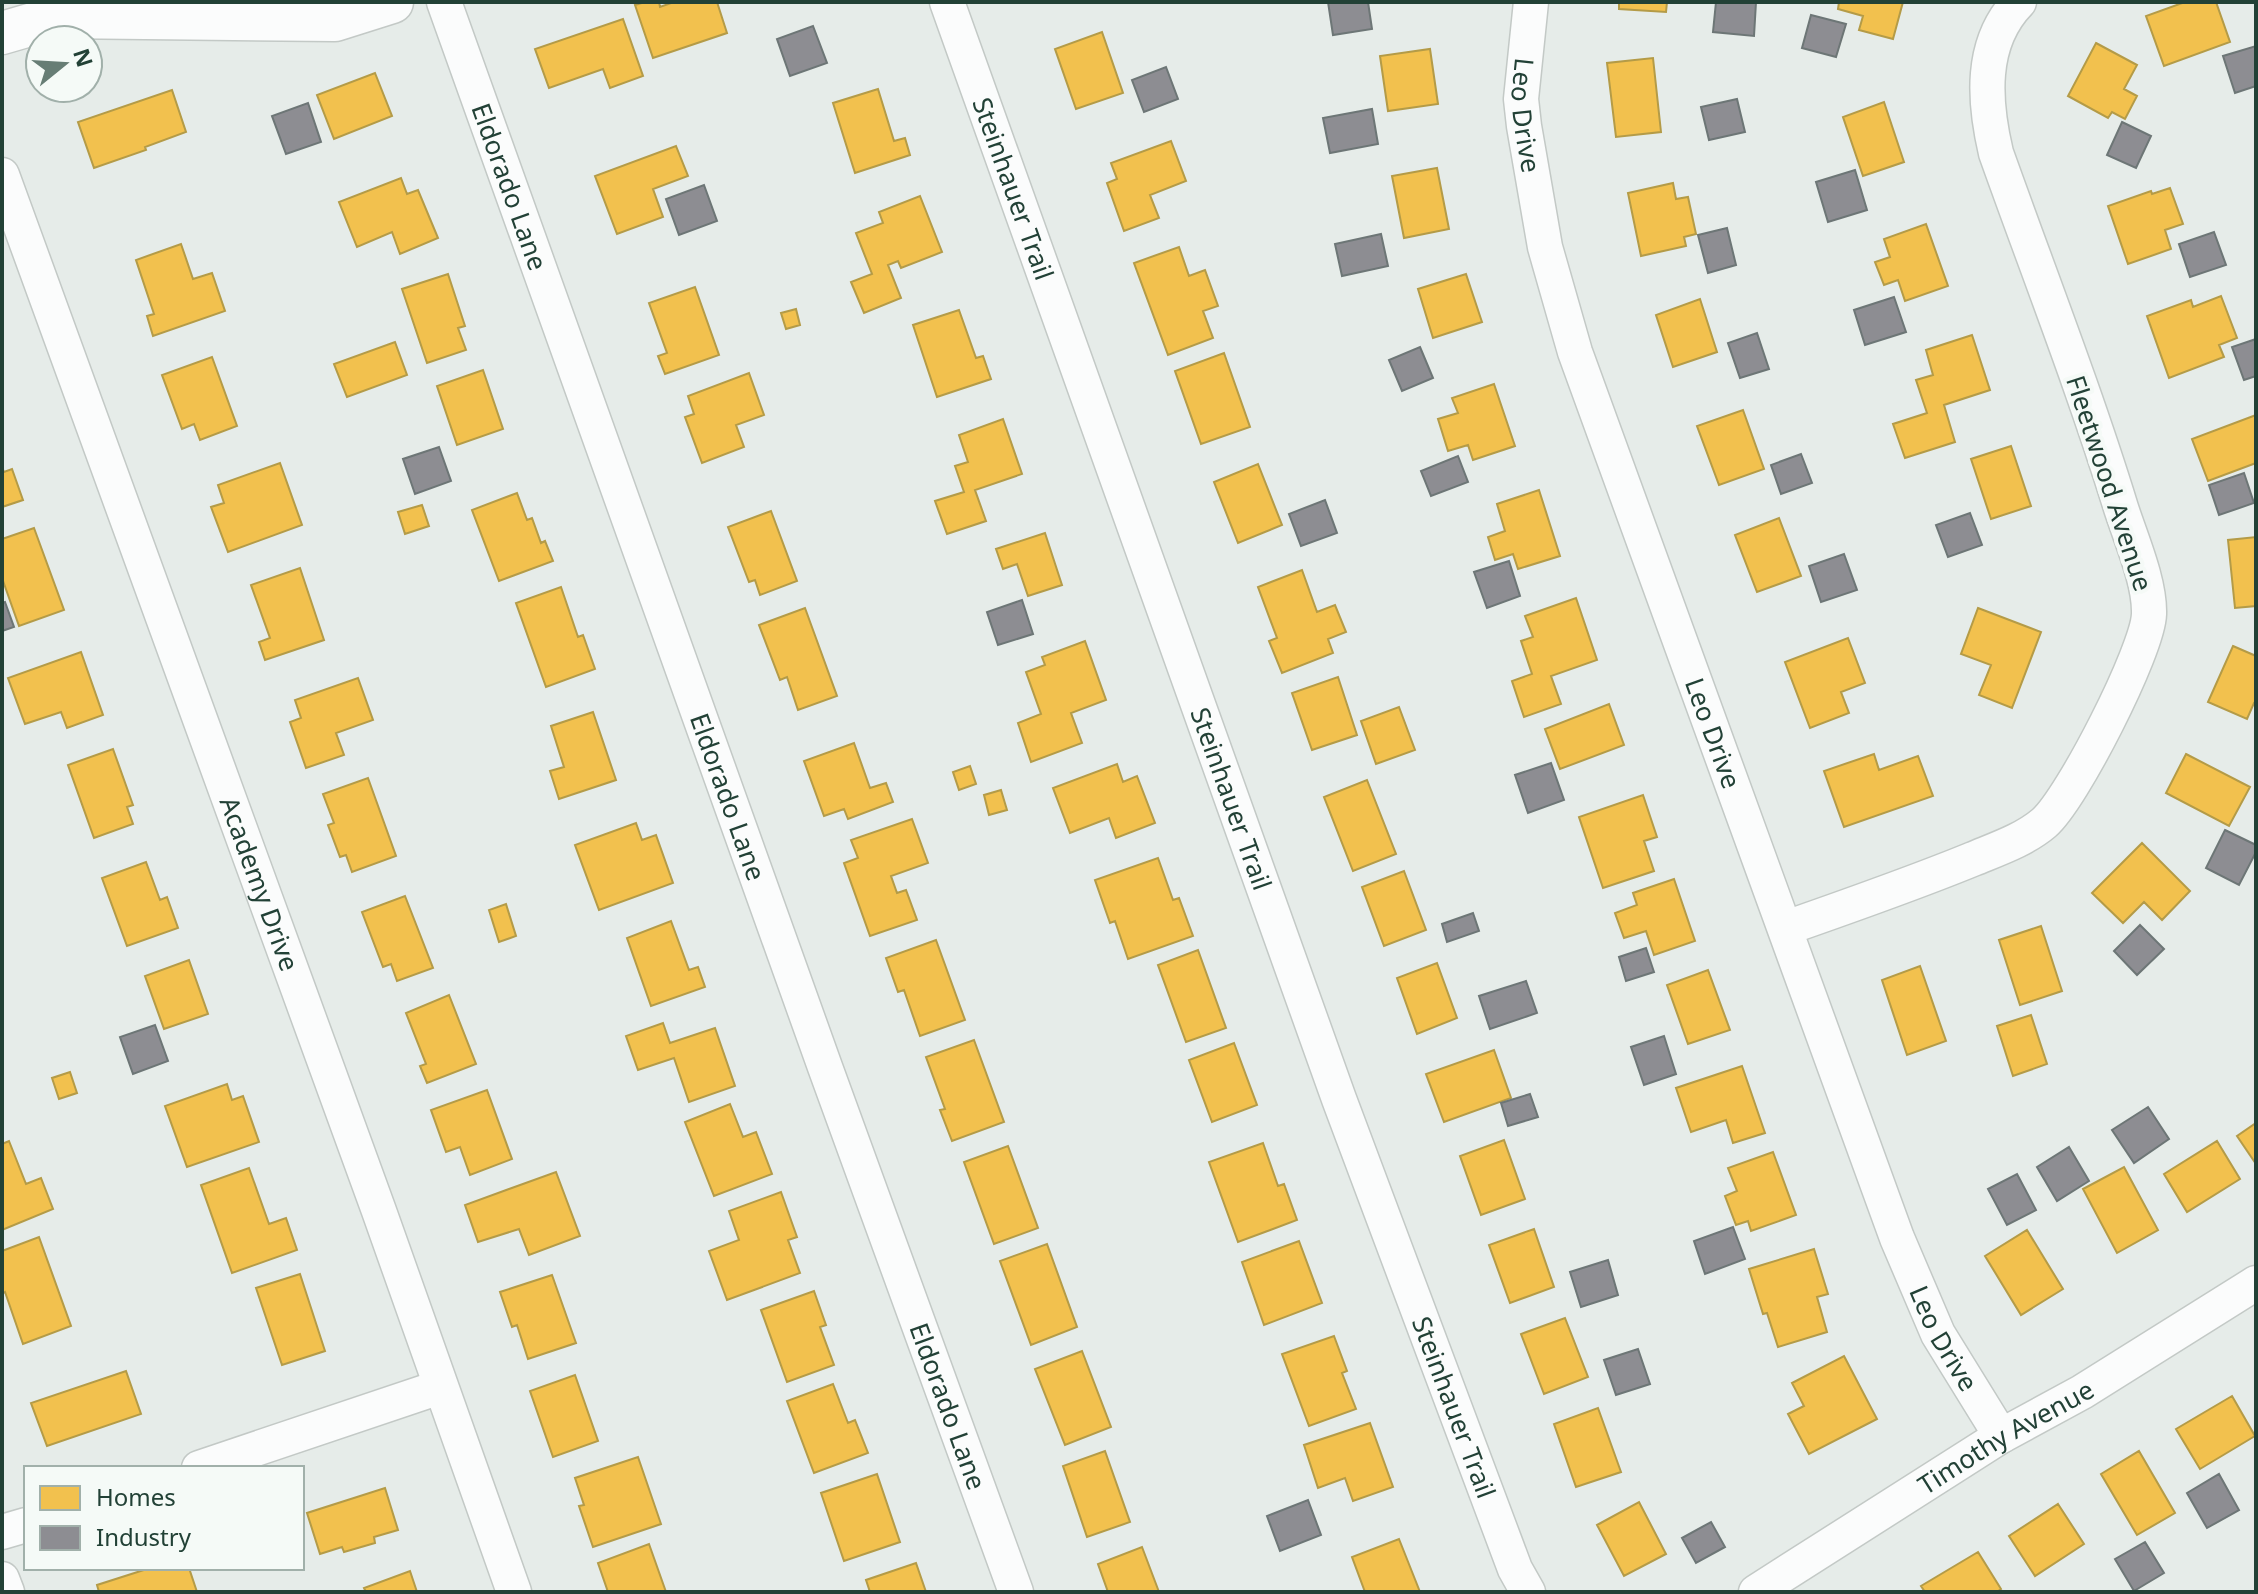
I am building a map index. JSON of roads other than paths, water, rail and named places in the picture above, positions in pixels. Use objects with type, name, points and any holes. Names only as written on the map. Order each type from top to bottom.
[{"type":"street","points":[[2,33],[57,17],[335,20],[392,2]]},
{"type":"street","name":"Eldorado Lane","points":[[444,2],[1016,1592]]},
{"type":"street","name":"Steinhauer Trail","points":[[947,2],[1339,1099],[1515,1569],[1528,1592]]},
{"type":"street","name":"Leo Drive","points":[[1531,2],[1521,99],[1542,232],[1554,285],[1610,452],[1897,1238],[1929,1317],[2001,1436]]},
{"type":"street","name":"Fleetwood Avenue","points":[[1786,928],[1930,876],[2021,839],[2045,823],[2071,789],[2144,641],[2149,614],[2146,590],[2106,460],[1996,153],[1989,123],[1988,64],[1995,41],[2019,2]]},
{"type":"street","name":"Academy Drive","points":[[2,175],[514,1592]]},
{"type":"street","name":"Timothy Avenue","points":[[1756,1592],[2001,1436],[2082,1392],[2256,1283]]},
{"type":"street","points":[[205,1466],[440,1387]]},
{"type":"street","points":[[2,1532],[24,1526]]},
{"type":"street","points":[[2,1579],[7,1592]]}]
